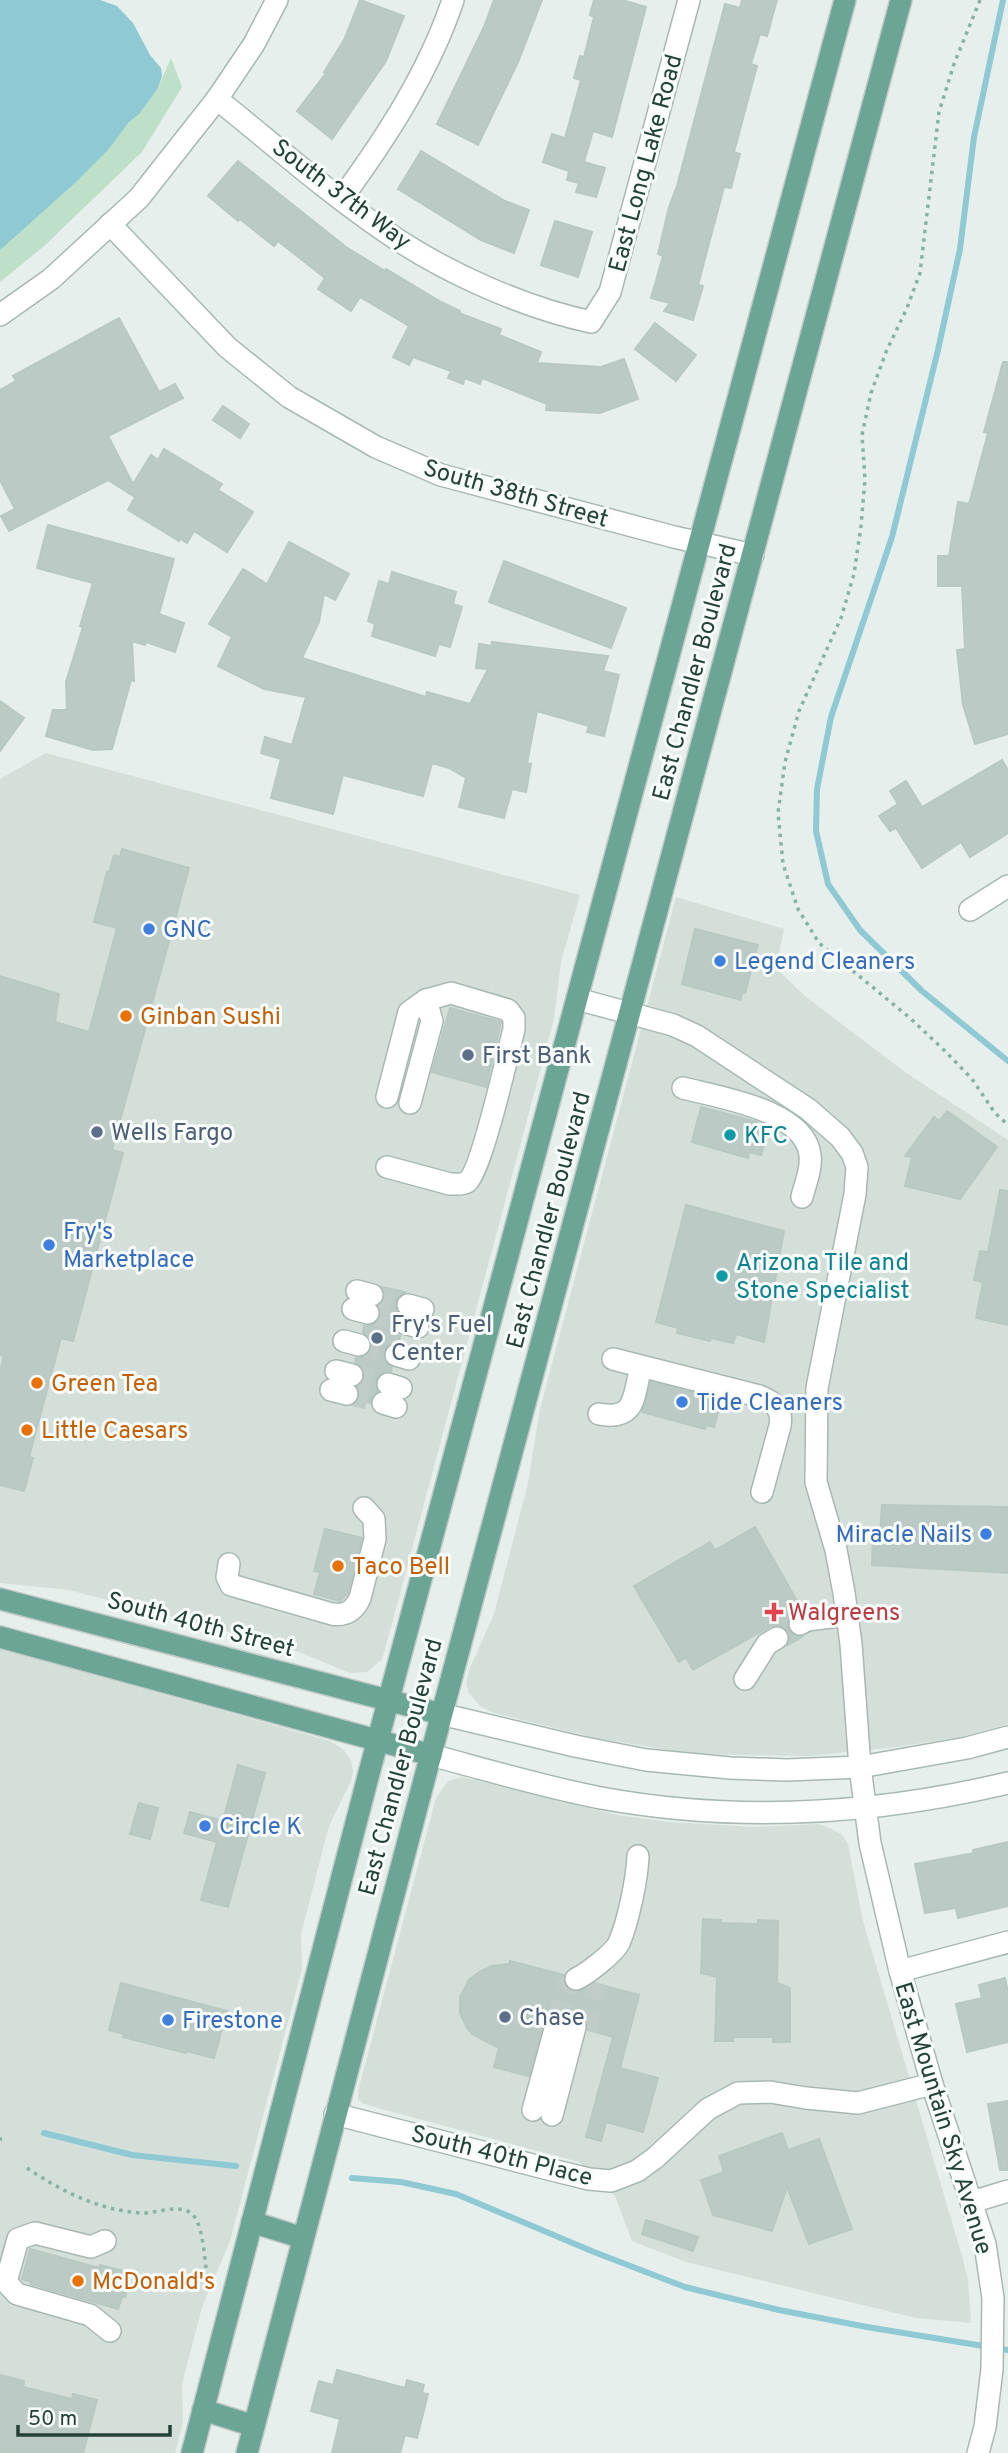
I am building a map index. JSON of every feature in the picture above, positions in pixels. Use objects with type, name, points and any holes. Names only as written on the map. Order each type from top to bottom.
[{"type":"main road","name":"East Chandler Boulevard","points":[[192,2453],[389,1700],[845,0]]},
{"type":"main road","name":"East Chandler Boulevard","points":[[247,2453],[441,1713],[631,1014],[901,0]]},
{"type":"main road","name":"South 40th Street","points":[[0,1599],[441,1713]]},
{"type":"main road","points":[[0,1637],[431,1755]]},
{"type":"main road","points":[[252,2222],[303,2238]]},
{"type":"main road","points":[[203,2410],[254,2426]]},
{"type":"street","points":[[0,316],[51,279],[139,198],[217,99],[254,44],[277,0]]},
{"type":"street","points":[[342,198],[408,99],[453,0]]},
{"type":"street","name":"East Long Lake Road","points":[[591,322],[610,292],[689,0]]},
{"type":"street","name":"South 37th Way","points":[[217,99],[386,232],[440,264],[494,289],[561,316],[591,322]]},
{"type":"street","name":"South 38th Street","points":[[110,225],[227,347],[289,397],[376,447],[441,475],[752,555]]},
{"type":"street","points":[[970,910],[1008,886]]},
{"type":"street","points":[[387,1167],[450,1184],[467,1181],[474,1172],[514,1029],[514,1018],[508,1010],[451,993],[426,1000],[432,1021],[398,1100]]},
{"type":"street","name":"East Mountain Sky Avenue","points":[[577,999],[673,1025],[708,1042],[796,1101],[840,1137],[852,1153],[857,1167],[855,1194],[820,1369],[816,1419],[816,1482],[836,1550],[847,1615],[861,1776],[870,1843],[900,1971],[932,2084],[985,2244],[994,2326],[985,2427],[978,2453]]},
{"type":"street","points":[[683,1088],[771,1113],[802,1136],[811,1158],[802,1198]]},
{"type":"street","points":[[613,1359],[759,1396],[778,1407],[782,1416],[762,1492]]},
{"type":"street","points":[[599,1414],[613,1417],[622,1415],[629,1409],[641,1367]]},
{"type":"street","points":[[229,1563],[227,1577],[231,1585],[332,1614],[341,1615],[351,1611],[360,1598],[375,1539],[373,1519],[364,1508]]},
{"type":"street","points":[[800,1624],[807,1620],[847,1615]]},
{"type":"street","points":[[745,1679],[767,1644],[777,1638]]},
{"type":"street","points":[[441,1713],[575,1746],[674,1764],[861,1776],[1008,1737]]},
{"type":"street","points":[[431,1755],[589,1795],[650,1805],[725,1812],[795,1814],[865,1808],[972,1792],[1008,1783]]},
{"type":"street","points":[[587,1979],[618,1945],[637,1879],[638,1856]]},
{"type":"street","points":[[900,1971],[1008,1942]]},
{"type":"street","points":[[571,2026],[547,2114],[571,2026]]},
{"type":"street","name":"South 40th Place","points":[[335,2115],[589,2179],[611,2181],[637,2171],[708,2109],[738,2093],[770,2092],[858,2103],[932,2084]]},
{"type":"street","points":[[972,2202],[1008,2191]]},
{"type":"street","points":[[105,2241],[91,2247],[35,2233],[18,2239],[6,2282],[17,2294],[90,2315],[110,2331]]},
{"type":"path","points":[[980,0],[954,64],[939,112],[920,272],[871,393],[862,435],[865,479],[854,574],[841,618],[799,711],[785,762],[778,813],[783,864],[798,909],[819,943],[945,1051],[972,1079],[995,1113],[1008,1125]]},
{"type":"path","points":[[27,2168],[72,2196],[109,2208],[139,2213],[181,2209],[190,2213],[200,2229],[208,2283]]},
{"type":"shaded area","points":[[46,753],[580,895],[561,962],[554,1019],[386,1646],[382,1659],[367,1672],[350,1673],[284,1646],[69,1590],[0,1583],[0,779]]},
{"type":"shaded area","points":[[676,897],[784,929],[776,968],[805,996],[905,1072],[1008,1140],[1008,1724],[965,1736],[897,1747],[809,1756],[689,1754],[592,1737],[494,1713],[481,1707],[469,1693],[466,1683],[494,1614],[528,1483],[540,1409]]},
{"type":"shaded area","points":[[0,1649],[330,1741],[344,1750],[351,1761],[351,1781],[329,1826],[301,1934],[302,1969],[230,2241],[202,2307],[182,2384],[183,2422],[175,2453],[0,2453]]},
{"type":"shaded area","points":[[462,1777],[618,1815],[670,1822],[754,1827],[818,1824],[842,1835],[848,1844],[863,1921],[962,2256],[968,2280],[971,2323],[916,2318],[686,2262],[632,2241],[615,2196],[579,2162],[374,2107],[358,2099],[436,1798],[448,1781]]},
{"type":"green space","points":[[171,58],[182,87],[142,152],[43,247],[0,282],[0,249],[74,184],[158,88]]},
{"type":"water","points":[[0,0],[100,0],[117,6],[133,23],[150,55],[161,68],[162,76],[158,88],[108,150],[0,250]]},
{"type":"building","points":[[360,0],[404,16],[386,61],[332,139],[297,111],[326,73],[324,72],[344,40]]},
{"type":"building","points":[[494,0],[542,0],[518,62],[478,145],[437,124],[484,27]]},
{"type":"building","points":[[594,0],[622,0],[646,7],[612,137],[593,131],[584,162],[605,168],[596,197],[576,192],[579,183],[567,180],[569,171],[543,162],[552,134],[565,138],[581,80],[574,78],[580,56],[584,57],[594,17],[590,15]]},
{"type":"building","points":[[742,0],[777,0],[767,36],[760,34],[751,64],[757,66],[734,152],[740,154],[731,188],[724,187],[698,285],[703,286],[693,320],[664,311],[670,303],[651,298],[663,256],[658,254],[669,207],[677,186],[725,4],[740,8]]},
{"type":"building","points":[[421,151],[505,201],[529,210],[514,253],[481,240],[398,189]]},
{"type":"building","points":[[238,161],[346,247],[460,311],[459,313],[501,329],[499,335],[541,352],[537,363],[601,367],[624,359],[638,399],[600,413],[546,410],[547,404],[482,378],[480,384],[465,378],[463,384],[448,378],[451,371],[413,357],[409,365],[393,357],[409,326],[360,297],[351,311],[318,289],[325,278],[278,241],[274,246],[208,196]]},
{"type":"building","points":[[555,221],[592,232],[578,277],[541,265]]},
{"type":"building","points":[[119,318],[159,392],[175,384],[183,398],[108,436],[133,484],[151,455],[158,460],[164,449],[222,484],[218,490],[253,512],[227,552],[194,531],[187,543],[179,538],[179,541],[128,510],[135,497],[108,480],[9,531],[1,516],[15,509],[0,480],[0,390],[16,381],[13,376]]},
{"type":"building","points":[[655,323],[696,355],[676,381],[635,349]]},
{"type":"building","points":[[1003,362],[1008,362],[1008,734],[975,744],[963,705],[957,650],[965,649],[962,586],[938,586],[938,556],[949,556],[958,502],[969,504],[988,433],[984,432]]},
{"type":"building","points":[[223,406],[249,424],[240,438],[213,420]]},
{"type":"building","points":[[48,525],[174,559],[159,614],[184,623],[175,652],[146,642],[145,645],[132,641],[134,681],[131,680],[112,749],[93,750],[46,736],[53,710],[67,710],[66,682],[93,583],[37,568]]},
{"type":"building","points":[[289,542],[349,574],[335,600],[324,594],[319,622],[302,658],[426,697],[427,692],[470,704],[488,669],[476,668],[479,644],[492,646],[492,642],[608,656],[603,671],[619,675],[604,736],[587,732],[589,726],[537,711],[527,763],[531,764],[526,792],[512,789],[504,818],[459,807],[466,778],[449,768],[432,763],[423,796],[343,775],[333,814],[271,798],[281,759],[261,753],[265,737],[292,745],[306,697],[264,689],[218,666],[232,637],[209,624],[243,569],[267,584]]},
{"type":"building","points":[[504,561],[626,608],[611,648],[489,602]]},
{"type":"building","points":[[392,572],[456,592],[453,604],[462,607],[450,647],[439,644],[435,656],[372,636],[375,624],[368,621],[379,581],[389,584]]},
{"type":"building","points":[[0,701],[24,718],[0,751]]},
{"type":"building","points":[[1002,760],[1008,770],[1008,833],[970,857],[961,842],[922,868],[896,828],[890,831],[879,816],[898,804],[890,791],[906,781],[922,807]]},
{"type":"building","name":"Fry's Marketplace","points":[[122,849],[189,868],[112,1150],[123,1153],[73,1341],[61,1338],[29,1457],[33,1458],[24,1491],[0,1485],[0,1372],[4,1356],[0,1355],[0,976],[59,994],[55,1022],[89,1032],[117,928],[94,922],[107,872],[109,873],[114,855],[120,857]]},
{"type":"building","name":"Legend Cleaners","points":[[695,929],[758,945],[741,1000],[682,984]]},
{"type":"building","name":"First Bank","points":[[450,1008],[501,1022],[486,1087],[432,1072]]},
{"type":"building","name":"KFC","points":[[701,1107],[757,1122],[756,1124],[769,1128],[761,1155],[749,1152],[748,1158],[692,1142]]},
{"type":"building","points":[[947,1111],[997,1147],[960,1199],[905,1186],[912,1157],[905,1156],[934,1117],[939,1121]]},
{"type":"building","points":[[1000,1190],[1008,1191],[1008,1325],[976,1318],[983,1282],[974,1280],[980,1251],[988,1252]]},
{"type":"building","name":"Arizona Tile and Stone Specialist","points":[[686,1205],[784,1231],[764,1342],[736,1334],[733,1343],[711,1338],[710,1341],[677,1333],[678,1328],[656,1322]]},
{"type":"building","points":[[382,1287],[405,1292],[396,1301],[397,1312],[391,1320],[394,1332],[400,1336],[399,1342],[388,1345],[384,1351],[383,1359],[392,1368],[391,1371],[384,1371],[376,1380],[378,1391],[370,1403],[358,1400],[360,1391],[357,1387],[364,1379],[365,1372],[362,1366],[355,1362],[356,1358],[363,1357],[371,1349],[371,1341],[363,1332],[364,1326],[372,1325],[380,1317],[379,1306],[385,1298]]},
{"type":"building","name":"Tide Cleaners","points":[[651,1382],[722,1400],[714,1427],[706,1425],[705,1429],[642,1412]]},
{"type":"building","points":[[882,1505],[1008,1507],[1008,1573],[872,1565],[873,1534],[880,1534]]},
{"type":"building","name":"Walgreens","points":[[755,1527],[801,1608],[789,1617],[787,1625],[793,1635],[802,1637],[788,1645],[788,1631],[783,1626],[771,1626],[693,1670],[686,1657],[679,1662],[634,1586],[710,1542],[715,1550]]},
{"type":"building","name":"Taco Bell","points":[[325,1529],[362,1538],[348,1593],[340,1601],[314,1594],[320,1572],[314,1571]]},
{"type":"building","points":[[238,1765],[265,1773],[228,1907],[201,1900],[217,1842],[184,1833],[190,1812],[223,1821]]},
{"type":"building","points":[[139,1803],[158,1808],[150,1839],[130,1834]]},
{"type":"building","points":[[1008,1842],[1008,1906],[958,1918],[956,1908],[925,1913],[915,1864],[974,1853],[973,1850]]},
{"type":"building","points":[[703,1919],[721,1920],[721,1923],[758,1924],[758,1920],[778,1921],[777,1983],[790,1988],[790,2042],[773,2042],[773,2037],[733,2037],[733,2041],[715,2041],[717,1977],[701,1973]]},
{"type":"building","points":[[510,1961],[564,1975],[565,1986],[575,1992],[594,1983],[639,1995],[620,2068],[658,2078],[643,2132],[606,2122],[601,2141],[586,2137],[613,2037],[588,2030],[587,2023],[579,2015],[568,2016],[560,2009],[547,2013],[529,2076],[494,2067],[499,2048],[472,2034],[467,2028],[460,2013],[460,1997],[469,1980],[479,1972],[492,1966],[509,1964]]},
{"type":"building","points":[[1005,1978],[1008,1992],[1008,2042],[967,2052],[956,2004],[982,1998],[979,1985]]},
{"type":"building","name":"Firestone","points":[[121,1983],[227,2011],[214,2058],[123,2037],[124,2034],[109,2030]]},
{"type":"building","points":[[1008,2101],[1008,2170],[1000,2170],[988,2104]]},
{"type":"building","points":[[782,2133],[788,2150],[819,2139],[852,2229],[809,2244],[787,2187],[772,2231],[713,2215],[701,2180],[724,2172],[719,2156]]},
{"type":"building","points":[[646,2220],[698,2237],[693,2251],[642,2234]]},
{"type":"building","name":"McDonald's","points":[[30,2249],[99,2268],[100,2265],[131,2273],[125,2297],[122,2297],[118,2309],[22,2279]]},
{"type":"building","points":[[337,2370],[405,2388],[407,2380],[424,2385],[422,2393],[428,2394],[417,2438],[405,2435],[400,2453],[332,2453],[340,2419],[311,2411],[319,2381],[333,2385]]},
{"type":"building","points":[[0,2375],[24,2381],[23,2387],[72,2399],[73,2394],[97,2400],[83,2453],[0,2453]]},
{"type":"waterway","points":[[1003,0],[974,137],[960,249],[938,350],[892,537],[831,717],[817,789],[816,831],[828,884],[860,930],[922,991],[1008,1061]]},
{"type":"waterway","points":[[44,2133],[132,2155],[236,2166]]},
{"type":"waterway","points":[[352,2178],[401,2182],[456,2194],[685,2287],[779,2310],[1008,2350]]},
{"type":"tunnel","points":[[372,1295],[408,1305]]},
{"type":"tunnel","points":[[368,1313],[404,1323]]},
{"type":"tunnel","points":[[359,1345],[396,1355]]},
{"type":"tunnel","points":[[352,1375],[388,1384]]},
{"type":"tunnel","points":[[347,1394],[383,1403]]},
{"type":"tunnel","points":[[557,2022],[567,1986],[576,1979]]},
{"type":"tunnel","points":[[586,2030],[597,1984]]},
{"type":"place","name":"GNC","points":[[149,929]]},
{"type":"place","name":"Legend Cleaners","points":[[720,961]]},
{"type":"place","name":"Ginban Sushi","points":[[126,1016]]},
{"type":"place","name":"First Bank","points":[[468,1055]]},
{"type":"place","name":"Wells Fargo","points":[[97,1132]]},
{"type":"place","name":"KFC","points":[[730,1135]]},
{"type":"place","name":"Fry's Marketplace","points":[[49,1245]]},
{"type":"place","name":"Arizona Tile and Stone Specialist","points":[[722,1276]]},
{"type":"place","name":"Fry's Fuel Center","points":[[377,1338]]},
{"type":"place","name":"Green Tea","points":[[37,1383]]},
{"type":"place","name":"Tide Cleaners","points":[[682,1402]]},
{"type":"place","name":"Little Caesars","points":[[27,1430]]},
{"type":"place","name":"Miracle Nails","points":[[986,1534]]},
{"type":"place","name":"Taco Bell","points":[[338,1566]]},
{"type":"place","name":"Walgreens","points":[[774,1612]]},
{"type":"place","name":"Circle K","points":[[205,1826]]},
{"type":"place","name":"Chase","points":[[505,2017]]},
{"type":"place","name":"Firestone","points":[[168,2020]]},
{"type":"place","name":"McDonald's","points":[[78,2281]]}]
